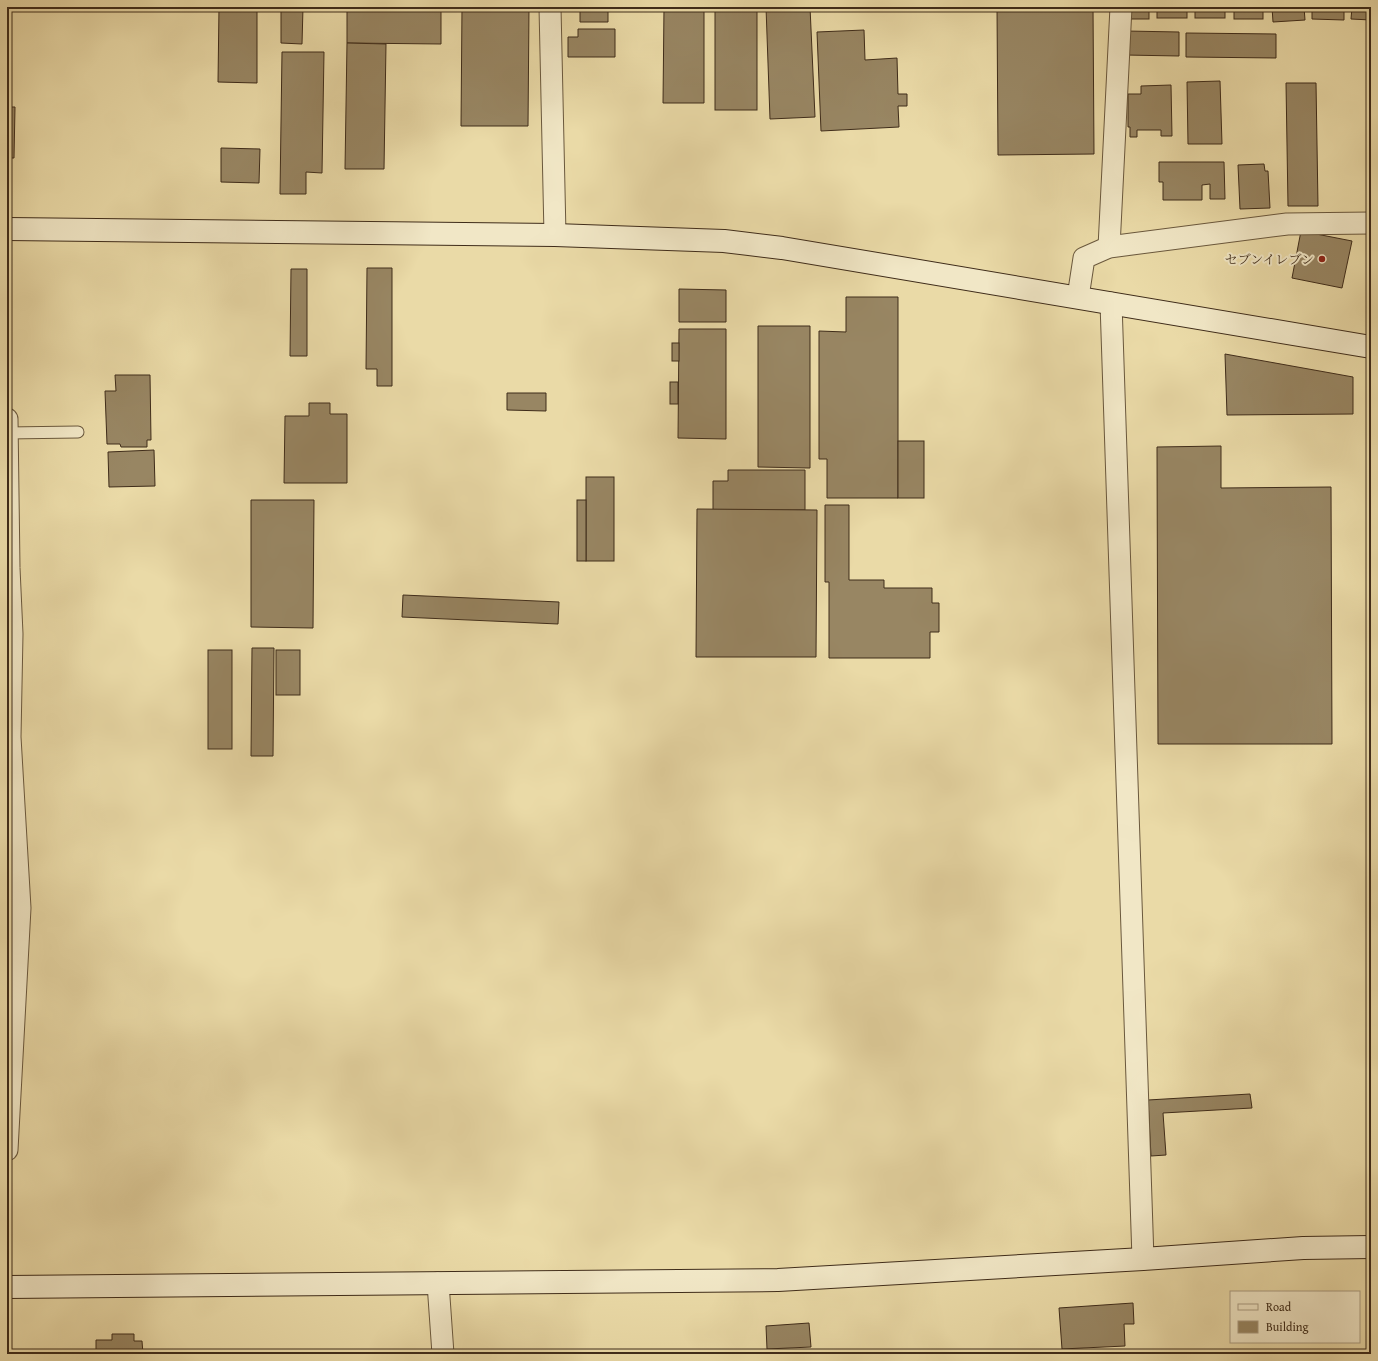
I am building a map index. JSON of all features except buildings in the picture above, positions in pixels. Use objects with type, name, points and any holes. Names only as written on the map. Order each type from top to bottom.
[{"type":"street","points":[[550,7],[556,235]]},
{"type":"street","points":[[1109,247],[1121,7]]},
{"type":"street","points":[[1078,297],[1084,258],[1109,247],[1287,224],[1371,223]]},
{"type":"street","points":[[7,230],[556,235],[732,242],[782,248],[1371,347]]},
{"type":"street","points":[[1111,303],[1143,1259]]},
{"type":"street","points":[[7,419],[9,568],[12,634],[10,737],[20,908],[7,1150]]},
{"type":"street","points":[[7,1287],[778,1280],[1143,1259],[1303,1248],[1371,1247]]},
{"type":"street","points":[[438,1283],[443,1354]]},
{"type":"lane","points":[[7,433],[78,432]]},
{"type":"place","name":"セブンイレブン","points":[[1322,259]]}]
